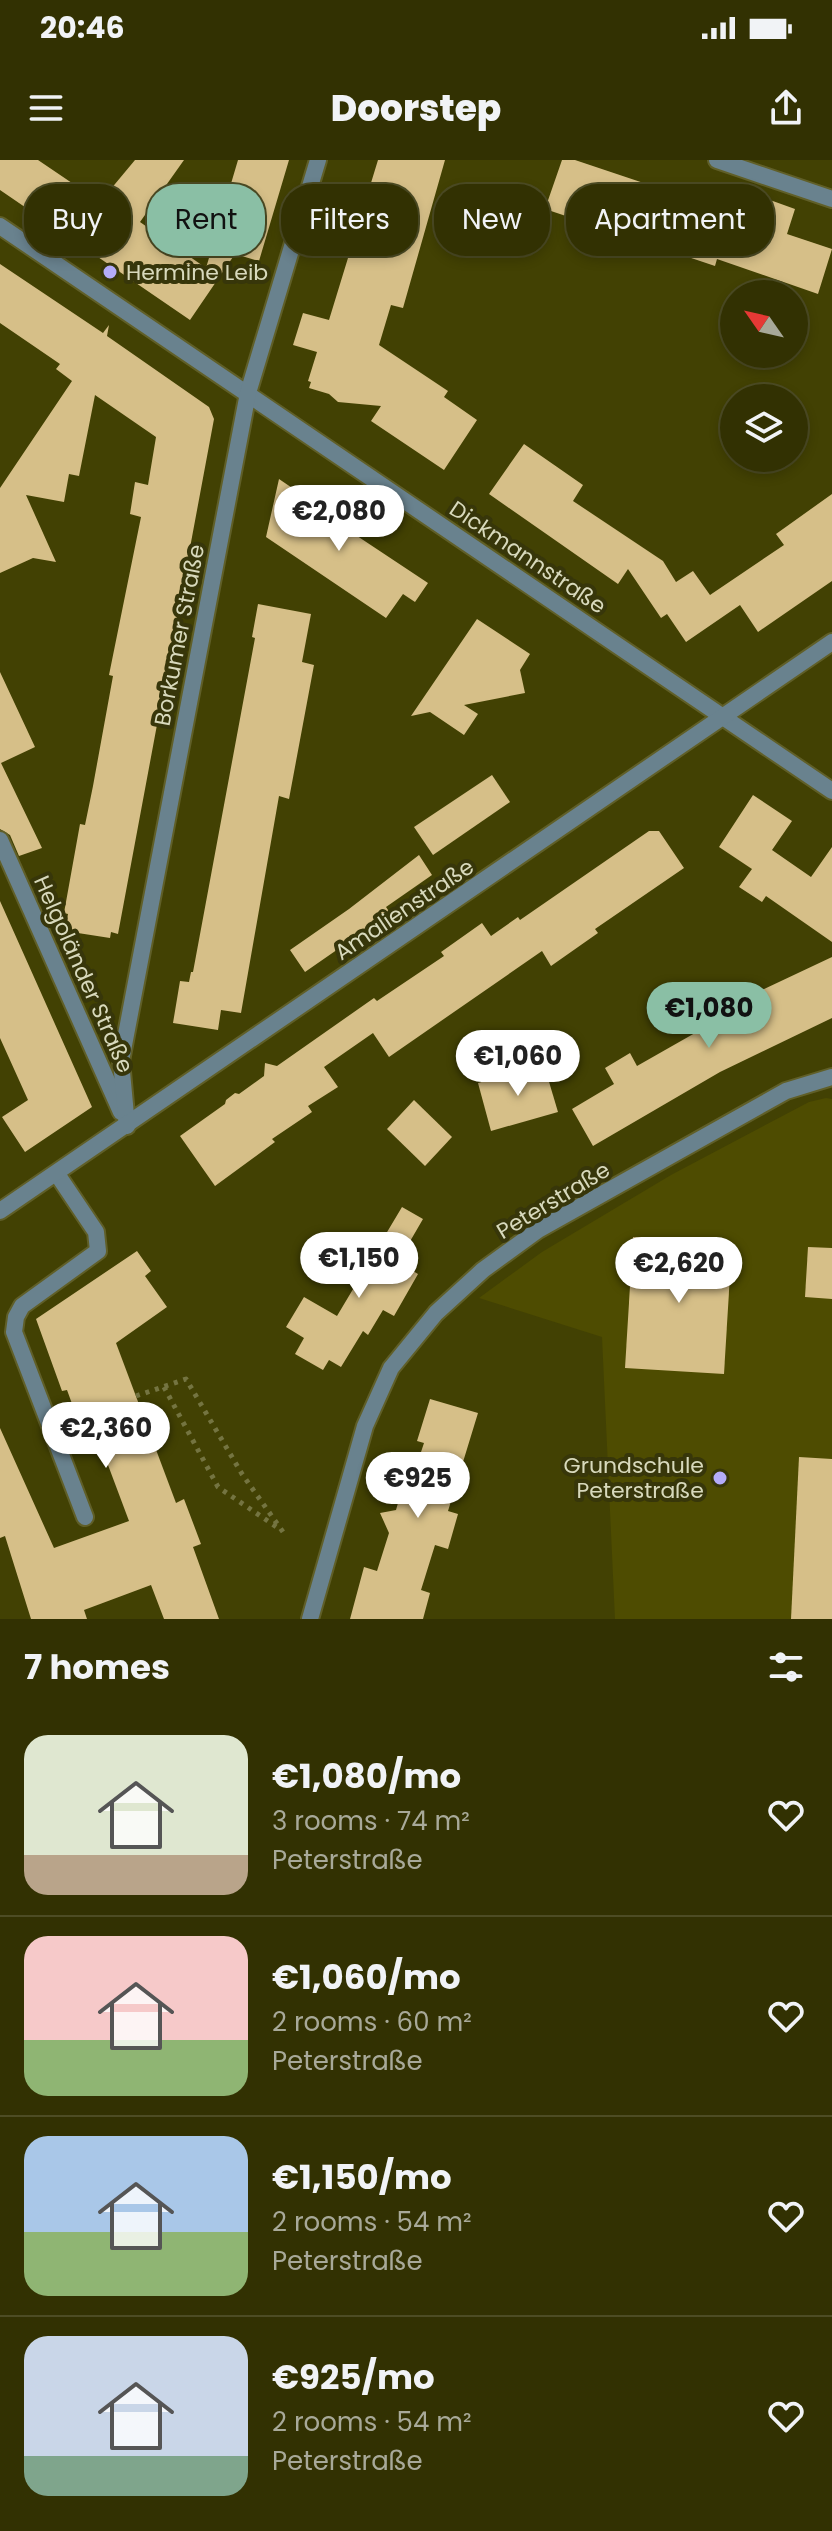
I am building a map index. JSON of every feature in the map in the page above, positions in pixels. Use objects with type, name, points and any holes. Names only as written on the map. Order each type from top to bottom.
[{"type":"street","name":"Borkumer Straße","points":[[127,1126],[121,1061],[248,393],[318,160]]},
{"type":"street","points":[[717,160],[832,199]]},
{"type":"street","name":"Dickmannstraße","points":[[0,226],[832,791]]},
{"type":"street","name":"Amalienstraße","points":[[0,1211],[832,642]]},
{"type":"street","name":"Helgoländer Straße","points":[[0,840],[127,1126]]},
{"type":"street","name":"Peterstraße","points":[[310,1619],[365,1426],[391,1368],[436,1313],[483,1270],[538,1230],[786,1091],[832,1077]]},
{"type":"street","points":[[57,1174],[96,1232],[98,1251],[22,1306],[16,1317],[14,1332],[85,1517]]},
{"type":"path","points":[[136,1396],[186,1379],[242,1474],[283,1532],[218,1487],[164,1387]]},
{"type":"shaded area","name":"Grundschule Peterstraße","points":[[832,1099],[832,1619],[615,1619],[602,1337],[479,1298],[542,1252],[671,1175],[809,1102]]},
{"type":"building","points":[[0,160],[38,160],[73,184],[24,184],[24,206],[0,190]]},
{"type":"building","points":[[135,160],[184,160],[167,184],[147,184],[147,212],[140,222],[147,227],[147,256],[189,256],[206,268],[210,256],[234,256],[190,320],[96,256],[131,256],[131,184],[115,184]]},
{"type":"building","points":[[238,160],[289,160],[265,241],[265,184],[231,184]]},
{"type":"building","points":[[378,160],[445,160],[438,184],[434,184],[434,199],[418,255],[418,184],[371,184]]},
{"type":"building","points":[[562,160],[575,160],[647,184],[566,184],[566,216],[550,211],[550,195]]},
{"type":"building","points":[[774,201],[795,209],[787,234],[832,249],[818,294],[808,291],[808,280],[778,280],[717,259],[715,266],[685,256],[774,256]]},
{"type":"building","points":[[242,256],[260,256],[259,261]]},
{"type":"building","points":[[349,256],[418,256],[403,308],[391,305],[379,345],[448,391],[444,397],[477,420],[444,470],[371,421],[381,406],[338,402],[329,394],[309,388],[311,382],[308,381],[317,352],[293,345],[303,313],[329,320]]},
{"type":"building","points":[[0,264],[103,333],[109,325],[107,336],[209,407],[214,419],[118,934],[111,932],[110,938],[65,931],[68,914],[64,913],[80,824],[85,825],[93,786],[113,676],[109,675],[141,517],[130,514],[135,482],[148,485],[156,437],[95,395],[79,476],[69,474],[64,502],[26,495],[56,562],[33,558],[0,573],[0,488],[72,381],[56,369],[60,364],[0,323]]},
{"type":"building","points":[[524,444],[583,485],[573,501],[663,561],[676,582],[693,571],[710,595],[784,545],[776,534],[832,494],[832,581],[758,632],[740,605],[686,642],[667,614],[661,618],[628,569],[618,584],[489,494]]},
{"type":"building","points":[[279,479],[326,511],[324,514],[428,583],[415,602],[403,594],[386,618],[266,537]]},
{"type":"building","points":[[258,604],[311,614],[302,662],[314,665],[289,799],[279,796],[241,1013],[221,1010],[218,1030],[173,1023],[180,981],[189,982],[193,972],[255,638],[252,637]]},
{"type":"building","points":[[477,619],[530,654],[520,670],[525,693],[464,705],[478,714],[464,735],[430,712],[411,716]]},
{"type":"building","points":[[0,672],[35,747],[1,763],[42,848],[19,856],[10,835],[0,829]]},
{"type":"building","points":[[492,775],[510,802],[433,855],[414,827]]},
{"type":"building","points":[[753,795],[792,821],[772,850],[811,877],[832,847],[832,942],[766,896],[762,902],[739,887],[752,869],[719,847]]},
{"type":"building","points":[[649,831],[659,831],[684,868],[595,929],[598,933],[551,966],[542,951],[389,1057],[373,1033],[324,1067],[338,1087],[308,1106],[312,1112],[272,1139],[275,1142],[215,1186],[180,1136],[225,1104],[235,1093],[239,1094],[264,1076],[265,1063],[277,1066],[374,998],[377,1001],[444,956],[441,952],[482,923],[491,936],[518,917],[520,920]]},
{"type":"building","points":[[419,855],[432,875],[386,907],[390,913],[305,972],[290,950]]},
{"type":"building","points":[[0,901],[92,1107],[25,1152],[2,1117],[28,1100],[0,1038]]},
{"type":"building","points":[[832,957],[832,1018],[720,1072],[593,1146],[572,1109],[614,1084],[605,1068],[630,1053],[637,1066],[695,1033],[690,1024]]},
{"type":"building","points":[[544,1065],[558,1112],[491,1131],[478,1083]]},
{"type":"building","points":[[414,1100],[452,1137],[425,1166],[387,1129]]},
{"type":"building","points":[[402,1207],[423,1219],[398,1262],[418,1274],[394,1316],[383,1310],[368,1335],[363,1331],[341,1367],[329,1360],[323,1370],[295,1354],[304,1338],[286,1327],[304,1297],[337,1316]]},
{"type":"building","points":[[633,1237],[732,1242],[724,1374],[625,1368]]},
{"type":"building","points":[[808,1247],[832,1248],[832,1299],[805,1297]]},
{"type":"building","points":[[137,1251],[151,1271],[145,1276],[167,1307],[116,1343],[176,1503],[184,1499],[201,1544],[193,1547],[219,1619],[164,1619],[151,1585],[84,1610],[87,1619],[31,1619],[5,1536],[0,1538],[0,1428],[54,1548],[129,1521],[102,1449],[90,1453],[67,1390],[62,1391],[36,1319]]},
{"type":"building","points":[[430,1399],[478,1413],[448,1511],[458,1514],[448,1549],[435,1545],[421,1590],[430,1593],[423,1619],[350,1619],[364,1567],[377,1571],[389,1533],[380,1513],[396,1510],[402,1489],[408,1491],[424,1443],[417,1441]]},
{"type":"building","points":[[799,1457],[832,1459],[832,1619],[791,1619]]},
{"type":"place","name":"Hermine Leib","points":[[110,272]]},
{"type":"place","name":"Grundschule Peterstraße","points":[[720,1478]]}]
